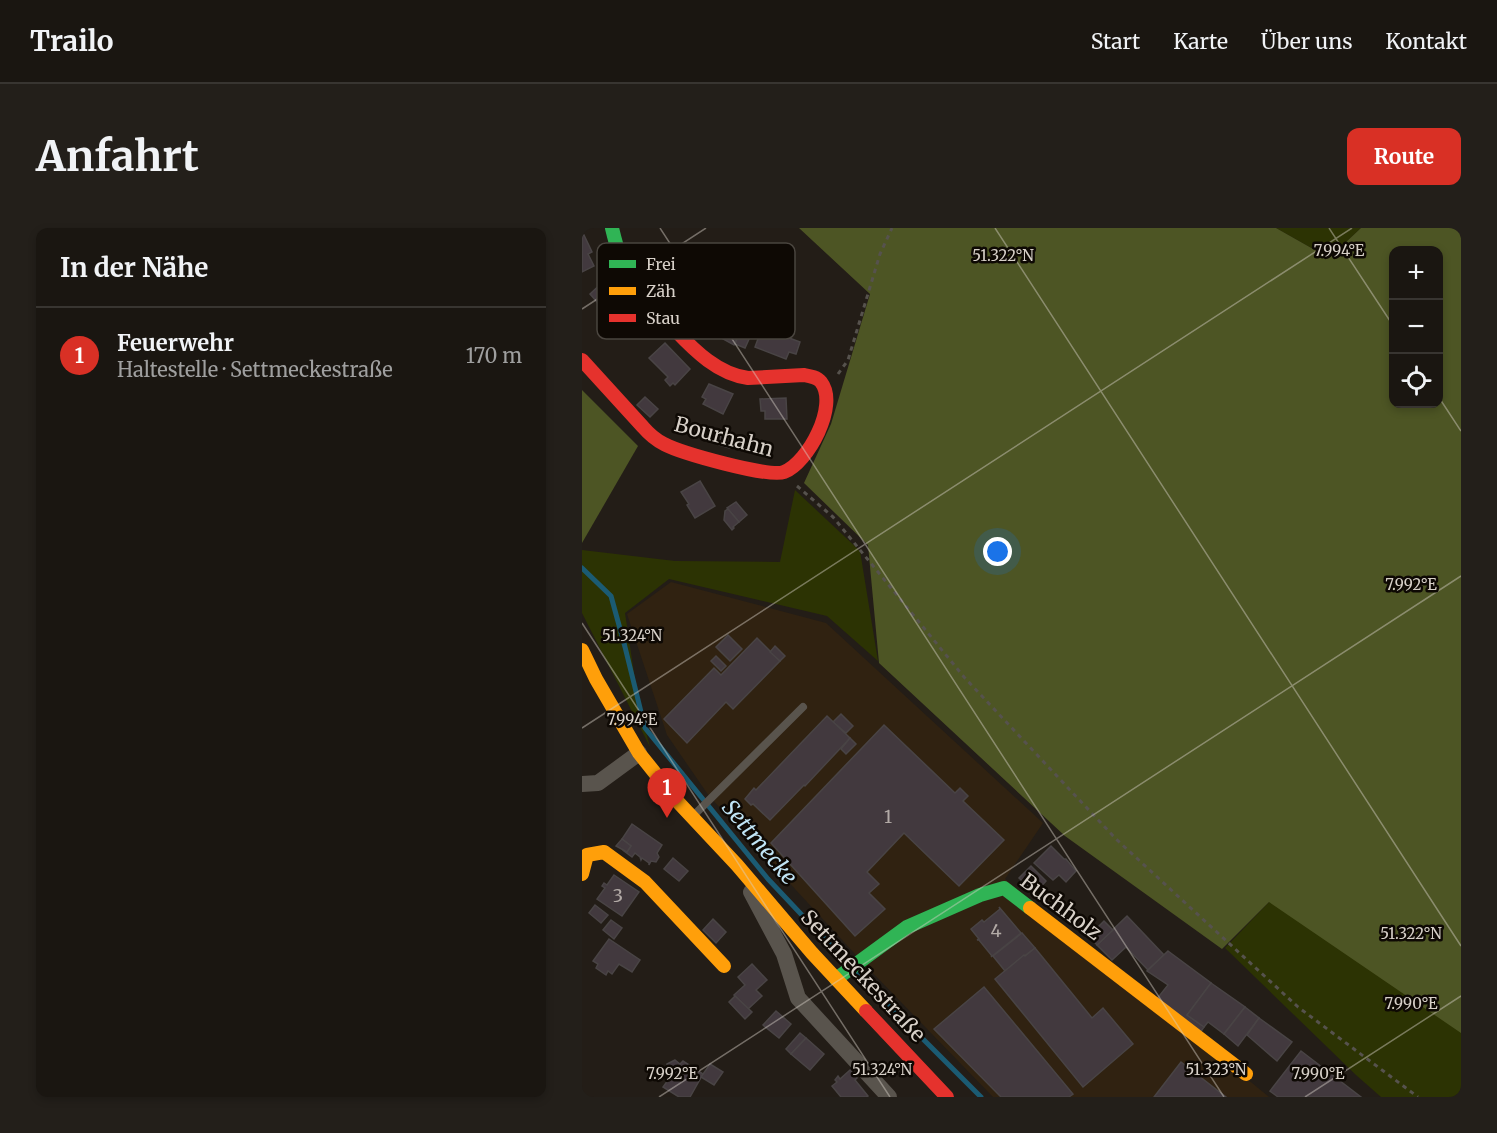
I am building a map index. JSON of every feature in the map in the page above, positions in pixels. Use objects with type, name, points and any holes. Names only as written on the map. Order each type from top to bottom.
[{"type":"street","points":[[612,228],[616,243]]},
{"type":"street","points":[[684,339],[703,357],[725,371],[742,378],[802,375],[816,378],[822,384],[827,402],[821,426],[804,455],[792,468],[782,473]]},
{"type":"street","name":"Bourhahn","points":[[582,360],[647,433],[664,444],[742,467],[763,472],[782,473]]},
{"type":"street","name":"Settmeckestraße","points":[[582,650],[639,753],[695,814],[812,953],[840,976],[947,1097]]},
{"type":"street","points":[[582,784],[598,783],[639,753]]},
{"type":"street","points":[[582,874],[587,855],[604,852],[645,882],[724,966]]},
{"type":"street","points":[[737,865],[784,954],[798,998],[889,1097]]},
{"type":"street","name":"Buchholz","points":[[840,976],[906,927],[980,895],[1004,888],[1246,1074]]},
{"type":"lane","points":[[695,814],[803,706]]},
{"type":"path","points":[[824,388],[848,360],[880,254],[892,228]]},
{"type":"path","points":[[782,473],[833,517],[964,677],[1116,839],[1298,1007],[1418,1097]]},
{"type":"shaded area","points":[[671,582],[826,623],[1043,823],[1005,879],[1269,1097],[993,1097],[868,968],[709,796],[667,735],[627,614]]},
{"type":"green space","points":[[799,228],[1276,228],[1329,258],[1361,228],[1461,228],[1461,1033],[1269,902],[1222,949],[1065,836],[879,663],[868,545],[804,483],[831,424],[870,294]]},
{"type":"green space","points":[[1276,228],[1361,228],[1329,258]]},
{"type":"green space","points":[[582,390],[638,446],[582,543]]},
{"type":"green space","points":[[795,490],[860,551],[878,661],[827,616],[669,579],[625,613],[639,706],[650,747],[582,613],[582,550],[675,561],[780,562]]},
{"type":"green space","points":[[1271,900],[1461,1030],[1461,1097],[1381,1097],[1225,948]]},
{"type":"building","points":[[584,235],[592,252],[588,254],[594,266],[582,272],[582,236]]},
{"type":"building","points":[[597,287],[597,302],[590,294]]},
{"type":"building","points":[[723,339],[737,339],[734,345]]},
{"type":"building","points":[[737,339],[749,339],[745,348],[735,344]]},
{"type":"building","points":[[758,339],[792,339],[800,342],[796,354],[789,352],[786,359],[755,347]]},
{"type":"building","points":[[665,343],[690,369],[675,385],[673,383],[670,386],[665,380],[668,377],[649,358]]},
{"type":"building","points":[[709,384],[733,394],[723,414],[703,404],[706,399],[702,397]]},
{"type":"building","points":[[645,397],[658,409],[650,417],[637,405]]},
{"type":"building","points":[[786,398],[787,419],[765,419],[765,411],[761,411],[760,399]]},
{"type":"building","points":[[722,430],[733,433],[730,448],[719,445]]},
{"type":"building","points":[[700,481],[715,506],[695,518],[681,492]]},
{"type":"building","points":[[736,502],[747,515],[739,522],[727,508]]},
{"type":"building","points":[[728,509],[739,522],[732,530],[724,520],[725,511]]},
{"type":"building","points":[[728,635],[742,649],[730,661],[716,647]]},
{"type":"building","points":[[757,638],[780,661],[733,709],[726,702],[687,743],[664,719],[714,668],[721,675]]},
{"type":"building","points":[[775,646],[785,656],[780,661],[770,652]]},
{"type":"building","points":[[716,656],[726,666],[721,671],[711,661]]},
{"type":"building","points":[[841,714],[853,726],[846,733],[833,722]]},
{"type":"building","points":[[827,716],[850,738],[770,820],[745,799]]},
{"type":"building","points":[[884,725],[955,793],[960,788],[968,796],[963,801],[1004,840],[959,886],[904,833],[867,872],[879,884],[869,893],[885,909],[855,936],[771,843]]},
{"type":"building","points":[[850,738],[856,744],[846,754],[841,749]]},
{"type":"building","points":[[632,824],[662,845],[657,853],[659,857],[656,862],[651,861],[649,865],[635,853],[632,857],[624,851],[627,852],[631,846],[622,839]]},
{"type":"building","points":[[622,839],[631,846],[627,852],[616,846]]},
{"type":"building","points":[[1051,846],[1076,871],[1066,882],[1059,875],[1053,880],[1034,863]]},
{"type":"building","points":[[673,858],[688,871],[679,881],[664,869]]},
{"type":"building","points":[[1031,866],[1046,881],[1035,893],[1019,878]]},
{"type":"building","points":[[614,875],[639,892],[622,916],[597,899],[605,888],[602,886],[604,883],[607,885]]},
{"type":"building","points":[[595,905],[608,915],[601,923],[589,913]]},
{"type":"building","points":[[999,907],[1021,933],[991,957],[971,929],[982,920],[984,922],[1000,909]]},
{"type":"building","points":[[1127,916],[1164,955],[1148,970],[1126,947],[1112,960],[1097,945]]},
{"type":"building","points":[[713,919],[726,932],[716,943],[703,930]]},
{"type":"building","points":[[611,920],[622,928],[614,939],[603,930]]},
{"type":"building","points":[[1104,921],[1113,930],[1097,945],[1089,936]]},
{"type":"building","points":[[1022,933],[1035,948],[1005,971],[993,956]]},
{"type":"building","points":[[609,939],[640,960],[632,972],[619,964],[612,974],[608,971],[606,975],[596,968],[598,964],[593,961]]},
{"type":"building","points":[[1035,948],[1092,1018],[1103,1008],[1133,1044],[1083,1087],[995,979]]},
{"type":"building","points":[[1168,951],[1211,983],[1187,1015],[1204,1027],[1200,1033],[1156,1000],[1168,985],[1147,971]]},
{"type":"building","points":[[752,964],[767,980],[756,990],[762,996],[748,1009],[734,995],[745,985],[738,977]]},
{"type":"building","points":[[1211,983],[1245,1007],[1224,1034],[1208,1022],[1204,1027],[1187,1015]]},
{"type":"building","points":[[984,987],[1073,1094],[1069,1097],[1001,1097],[934,1029]]},
{"type":"building","points":[[735,996],[752,1012],[745,1019],[729,1002]]},
{"type":"building","points":[[1245,1007],[1259,1018],[1238,1046],[1224,1034]]},
{"type":"building","points":[[776,1011],[791,1024],[779,1038],[763,1025]]},
{"type":"building","points":[[1259,1018],[1292,1042],[1277,1061],[1247,1035]]},
{"type":"building","points":[[800,1033],[806,1038],[791,1054],[786,1049]]},
{"type":"building","points":[[806,1038],[824,1054],[810,1070],[791,1054]]},
{"type":"building","points":[[1301,1051],[1361,1097],[1278,1097],[1270,1091]]},
{"type":"building","points":[[675,1060],[680,1064],[683,1061],[703,1074],[690,1097],[679,1097],[663,1087],[671,1076],[667,1073],[667,1064]]},
{"type":"building","points":[[1181,1062],[1226,1097],[1154,1097]]},
{"type":"building","points":[[710,1064],[723,1072],[714,1085],[701,1077]]},
{"type":"building","points":[[850,1070],[868,1096],[841,1097],[832,1086],[837,1082],[835,1080],[838,1076],[840,1079]]},
{"type":"waterway","name":"Settmecke","points":[[582,568],[611,596],[645,728],[768,879],[848,964]]},
{"type":"waterway","name":"Settmecke","points":[[855,971],[981,1097]]},
{"type":"traffic: fast","points":[[612,228],[616,243]]},
{"type":"traffic: fast","points":[[836,979],[907,927],[980,895],[1004,888],[1030,908]]},
{"type":"traffic: slow","points":[[582,650],[639,753],[678,802],[866,1011]]},
{"type":"traffic: slow","points":[[582,874],[587,855],[604,852],[645,882],[724,966]]},
{"type":"traffic: slow","points":[[1030,908],[1246,1074]]},
{"type":"traffic: jam","points":[[582,360],[648,432],[664,444],[705,458],[761,471],[784,472],[793,466],[811,446],[824,418],[826,392],[821,382],[804,375],[748,378],[737,376],[717,367],[684,339]]},
{"type":"traffic: jam","points":[[866,1011],[947,1097]]},
{"type":"place","name":"Feuerwehr","points":[[667,818]]}]
